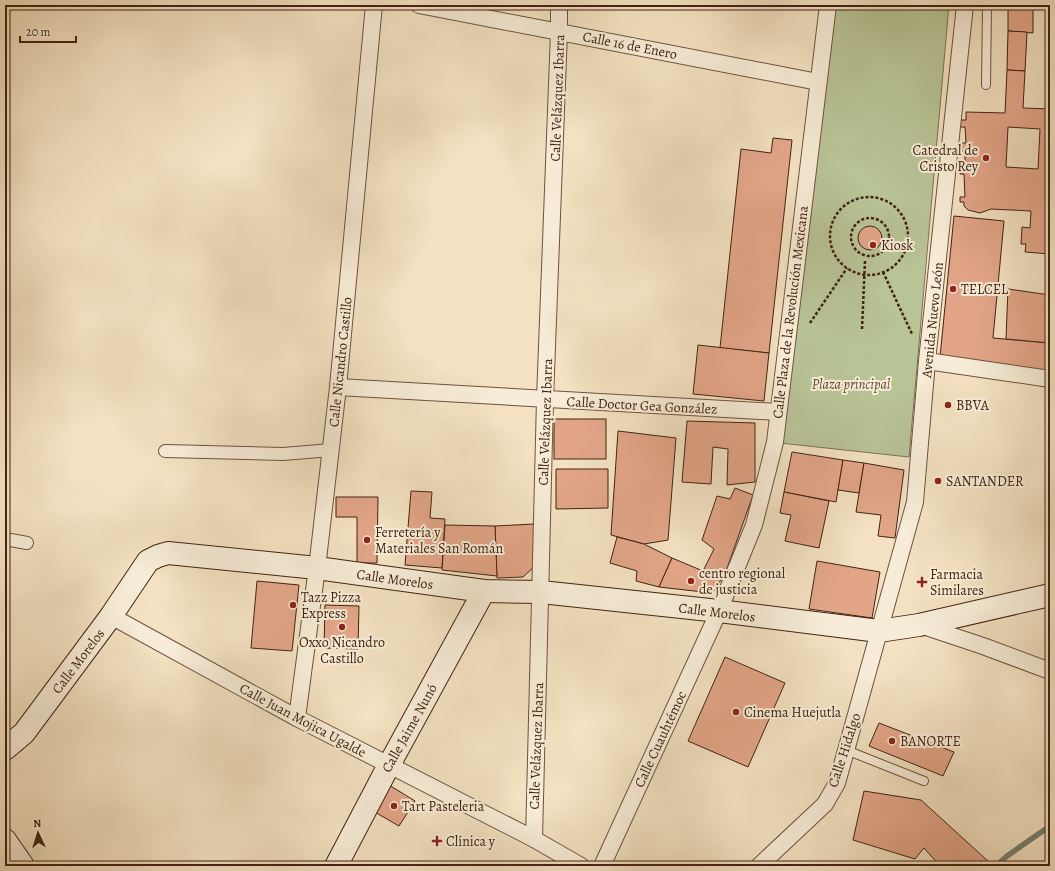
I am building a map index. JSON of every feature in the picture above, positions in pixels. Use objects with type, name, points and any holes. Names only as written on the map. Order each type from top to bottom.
[{"type":"main road","name":"Calle Morelos","points":[[5,749],[24,733],[111,616],[148,561],[168,554],[317,568],[484,591],[541,592],[719,611],[879,632],[919,625],[1050,595]]},
{"type":"main road","name":"Calle Jaime Nunó","points":[[336,866],[388,765],[484,591]]},
{"type":"main road","points":[[5,840],[23,866]]},
{"type":"street","name":"Calle Nicandro Castillo","points":[[297,718],[317,568],[338,387],[374,5]]},
{"type":"street","name":"Calle 16 de Enero","points":[[419,5],[818,82]]},
{"type":"street","name":"Calle Velázquez Ibarra","points":[[534,839],[545,400],[559,5]]},
{"type":"street","name":"Calle Plaza de la Revolución Mexicana","points":[[719,611],[754,525],[775,442],[828,5]]},
{"type":"street","name":"Avenida Nuevo León","points":[[879,632],[915,502],[965,5]]},
{"type":"street","points":[[928,361],[1050,379]]},
{"type":"street","name":"Calle Doctor Gea González","points":[[338,387],[545,400],[778,412]]},
{"type":"street","points":[[164,451],[283,454],[331,450]]},
{"type":"street","points":[[5,539],[27,543]]},
{"type":"street","name":"Calle Cuauhtémoc","points":[[602,866],[719,611]]},
{"type":"street","name":"Calle Juan Mojica Ugalde","points":[[111,616],[297,718],[534,839],[581,866]]},
{"type":"street","points":[[919,625],[983,646],[1050,671]]},
{"type":"street","name":"Calle Hidalgo","points":[[759,866],[825,804],[837,783],[879,632]]},
{"type":"lane","points":[[986,85],[987,5]]},
{"type":"lane","points":[[846,750],[924,781]]},
{"type":"path","points":[[864,197],[879,198],[891,203],[904,217],[909,237],[908,245],[898,263],[884,272],[877,275],[864,275],[847,268],[834,254],[830,243],[831,227],[836,215],[843,206],[851,201],[864,197]]},
{"type":"path","points":[[864,218],[878,219],[888,230],[889,239],[887,245],[880,254],[875,256],[861,254],[855,250],[852,243],[852,229],[864,218]]},
{"type":"path","points":[[862,329],[865,261]]},
{"type":"path","points":[[810,323],[847,268]]},
{"type":"path","points":[[884,272],[912,334]]},
{"type":"green space","name":"Plaza principal","points":[[835,5],[949,5],[909,457],[780,443]]},
{"type":"building","points":[[1008,5],[1033,5],[1033,33],[1008,31]]},
{"type":"building","points":[[1008,31],[1027,32],[1025,71],[1007,70]]},
{"type":"building","name":"Catedral de Cristo Rey","points":[[1007,70],[1025,71],[1023,108],[1050,109],[1050,254],[1025,252],[1026,244],[1021,244],[1022,227],[1030,228],[1031,211],[991,209],[980,213],[968,210],[964,206],[964,202],[960,202],[960,197],[965,197],[964,174],[960,174],[960,166],[965,166],[965,151],[960,151],[960,143],[966,143],[965,127],[960,127],[959,120],[966,120],[966,112],[1005,113]],"holes":[[[1008,127],[1040,129],[1038,169],[1006,167]]]},
{"type":"building","points":[[773,138],[792,140],[769,353],[720,348],[741,149],[771,153]]},
{"type":"building","points":[[954,216],[1004,221],[993,338],[1050,343],[1047,373],[940,357]]},
{"type":"building","points":[[870,226],[878,230],[882,238],[878,246],[870,250],[862,246],[858,238],[862,230]]},
{"type":"building","points":[[1008,289],[1050,295],[1050,343],[1006,339]]},
{"type":"building","points":[[1050,343],[1050,373],[1047,373]]},
{"type":"building","points":[[698,345],[769,353],[764,401],[693,394]]},
{"type":"building","points":[[554,419],[606,419],[606,459],[554,459]]},
{"type":"building","points":[[687,421],[755,423],[755,482],[727,485],[728,449],[713,447],[711,484],[682,482]]},
{"type":"building","points":[[618,431],[676,438],[668,540],[644,544],[611,535]]},
{"type":"building","points":[[792,452],[843,460],[836,502],[784,492]]},
{"type":"building","points":[[843,460],[864,463],[859,493],[838,490]]},
{"type":"building","points":[[864,463],[904,470],[895,538],[878,536],[881,515],[856,512]]},
{"type":"building","points":[[556,469],[608,469],[608,508],[556,509]]},
{"type":"building","points":[[735,488],[753,495],[725,574],[703,571],[714,549],[702,540],[717,496],[730,499]]},
{"type":"building","points":[[411,491],[432,492],[430,518],[445,519],[442,568],[405,565]]},
{"type":"building","points":[[784,492],[829,501],[819,548],[785,541],[791,515],[780,513]]},
{"type":"building","name":"Ferretería y Materiales San Román","points":[[336,497],[378,497],[377,563],[357,563],[357,517],[336,517]]},
{"type":"building","points":[[534,524],[535,566],[523,577],[497,578],[495,526]]},
{"type":"building","points":[[445,525],[495,526],[497,576],[442,570]]},
{"type":"building","points":[[617,537],[644,544],[672,558],[659,587],[636,581],[637,571],[610,563]]},
{"type":"building","name":"centro regional de justicia","points":[[672,558],[703,571],[725,574],[712,593],[659,587]]},
{"type":"building","points":[[817,561],[880,572],[872,618],[809,609]]},
{"type":"building","points":[[257,581],[299,585],[292,651],[251,648]]},
{"type":"building","name":"Oxxo Nicandro Castillo","points":[[325,605],[359,606],[358,649],[324,648]]},
{"type":"building","name":"Cinema Huejutla","points":[[725,657],[785,683],[748,767],[688,741]]},
{"type":"building","points":[[879,723],[954,752],[943,776],[869,746]]},
{"type":"building","name":"Tart Pasteleria","points":[[389,785],[415,801],[399,826],[373,811]]},
{"type":"building","points":[[864,791],[921,800],[989,862],[984,866],[940,866],[924,848],[915,859],[853,840]]},
{"type":"waterway","points":[[996,866],[1007,856],[1050,826]]},
{"type":"place","name":"Catedral de Cristo Rey","points":[[986,158]]},
{"type":"place","name":"Kiosk","points":[[873,245]]},
{"type":"place","name":"TELCEL","points":[[953,289]]},
{"type":"place","name":"BBVA","points":[[948,405]]},
{"type":"place","name":"SANTANDER","points":[[938,481]]},
{"type":"place","name":"Ferretería y Materiales San Román","points":[[367,540]]},
{"type":"place","name":"centro regional de justicia","points":[[691,581]]},
{"type":"place","name":"Farmacia Similares","points":[[922,582]]},
{"type":"place","name":"Tazz Pizza Express","points":[[293,605]]},
{"type":"place","name":"Oxxo Nicandro Castillo","points":[[342,627]]},
{"type":"place","name":"Cinema Huejutla","points":[[736,712]]},
{"type":"place","name":"BANORTE","points":[[892,741]]},
{"type":"place","name":"Tart Pasteleria","points":[[394,806]]},
{"type":"place","name":"Clínica y","points":[[437,841]]}]
